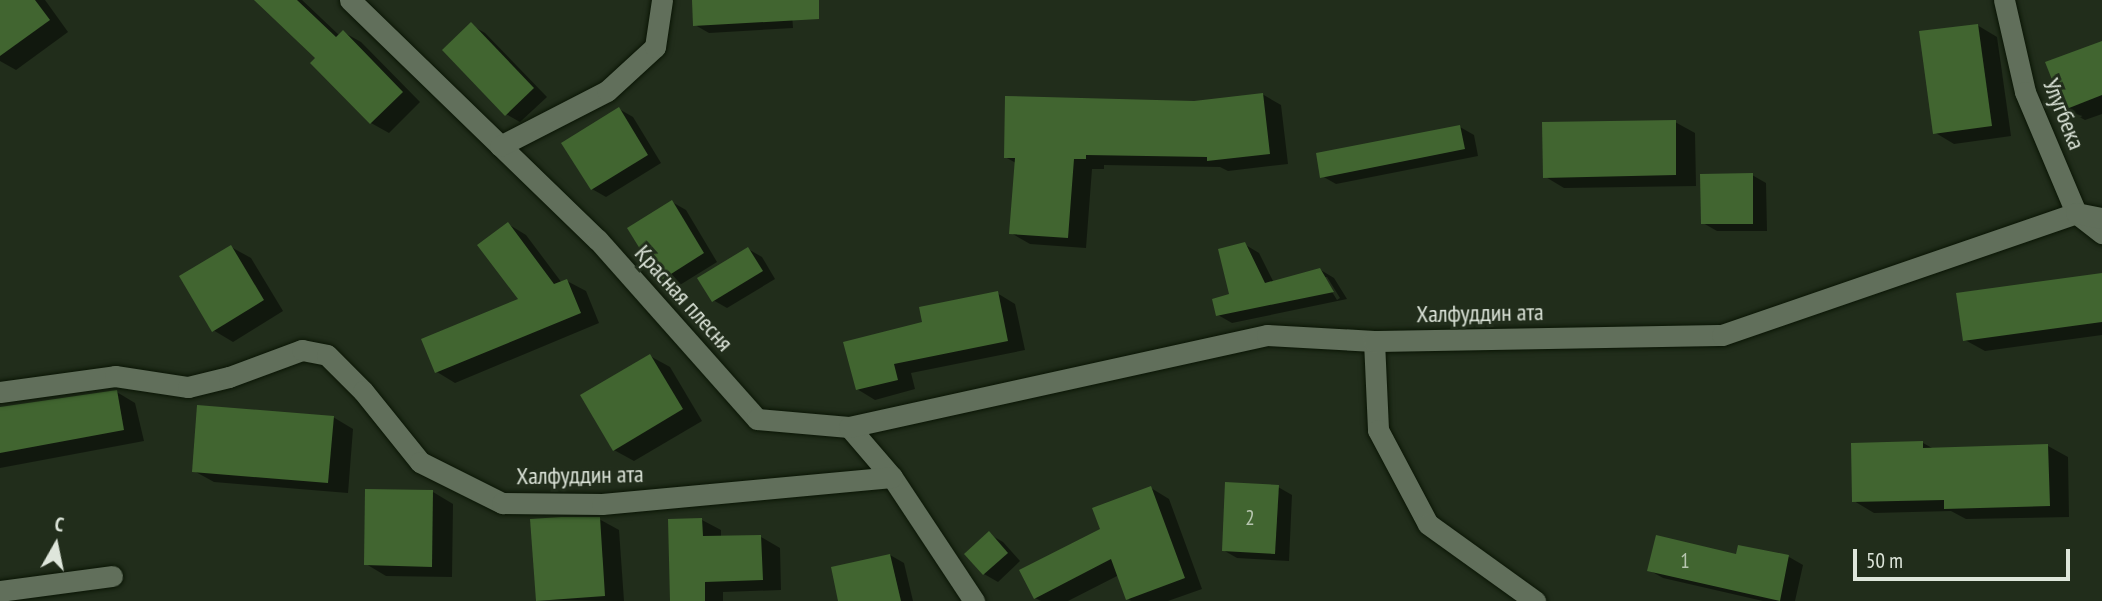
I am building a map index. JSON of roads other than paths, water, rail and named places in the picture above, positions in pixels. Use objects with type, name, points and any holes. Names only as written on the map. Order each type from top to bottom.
[{"type":"street","name":"Красная плесня","points":[[350,0],[598,240],[757,419],[849,427]]},
{"type":"street","points":[[500,146],[607,90],[655,47],[662,0]]},
{"type":"street","name":"Улугбека","points":[[2004,0],[2025,92],[2076,213],[2102,233]]},
{"type":"street","name":"Халфуддин ата","points":[[849,427],[1267,335],[1374,341],[1721,335],[2076,213],[2102,218]]},
{"type":"street","points":[[1374,341],[1378,430],[1428,524],[1535,601]]},
{"type":"street","name":"Халфуддин ата","points":[[0,392],[115,376],[188,387],[229,377],[302,350],[327,355],[363,391],[420,462],[502,503],[602,504],[892,477]]},
{"type":"street","points":[[849,427],[892,477],[974,601]]},
{"type":"street","points":[[0,591],[112,576]]}]
